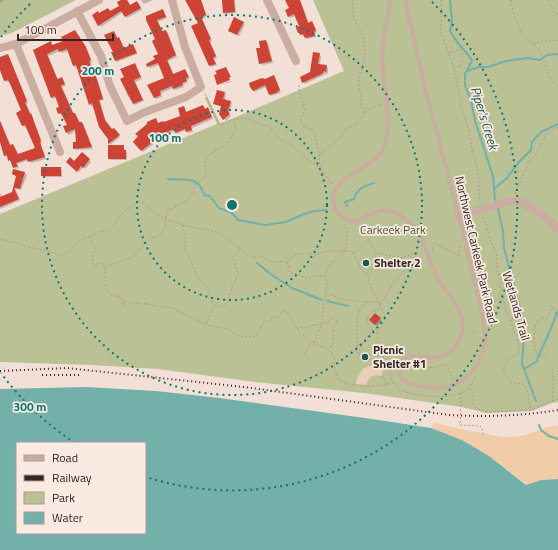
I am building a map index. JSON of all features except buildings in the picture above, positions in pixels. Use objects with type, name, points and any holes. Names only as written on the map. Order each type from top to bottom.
[{"type":"street","points":[[0,48],[16,44],[99,0]]},
{"type":"street","points":[[77,12],[101,56],[110,86],[127,121],[145,112],[186,97],[201,87],[185,47],[172,0]]},
{"type":"street","points":[[267,0],[296,61]]},
{"type":"street","points":[[16,44],[60,152]]},
{"type":"street","points":[[458,216],[510,201],[523,203],[538,212],[558,230]]},
{"type":"lane","points":[[358,220],[345,220],[340,216],[335,210],[333,195],[336,188],[342,182],[382,153],[385,144],[388,116],[382,55],[390,0]]},
{"type":"lane","name":"Northwest Carkeek Park Road","points":[[358,220],[383,210],[388,210],[398,214],[412,224],[423,240],[435,273],[455,301],[462,318],[463,329],[460,340],[453,349],[439,357],[406,358],[399,368],[401,378],[406,383],[440,388],[456,384],[472,374],[485,344],[484,327],[458,216],[418,59],[406,0]]},
{"type":"path","points":[[352,0],[354,19],[363,36],[365,53],[358,85],[364,114]]},
{"type":"path","points":[[441,0],[442,15],[440,30],[454,68],[462,101],[460,103],[468,128],[478,172],[480,202]]},
{"type":"path","points":[[511,0],[513,12],[523,38],[533,43],[542,55],[550,79],[558,85]]},
{"type":"path","points":[[549,0],[555,14],[558,14]]},
{"type":"path","points":[[533,43],[558,40]]},
{"type":"path","points":[[448,53],[460,49],[463,54],[461,66],[454,68]]},
{"type":"path","points":[[299,85],[305,110],[300,119],[303,126],[314,131],[320,168]]},
{"type":"path","points":[[201,87],[219,124],[224,124],[241,118],[250,119],[254,122],[270,127],[281,140],[293,146],[302,155],[320,168],[334,186]]},
{"type":"path","points":[[319,155],[341,137],[347,128],[356,124],[364,114],[376,105],[381,105]]},
{"type":"path","points":[[105,267],[131,258],[150,239],[159,236],[166,227],[165,219],[167,211],[184,203],[193,194],[196,185],[206,176],[205,160],[210,154],[229,142],[236,129],[234,120]]},
{"type":"path","points":[[510,201],[516,193],[528,164],[538,151],[544,137],[553,129],[558,127]]},
{"type":"path","points":[[1,239],[29,248],[55,253],[61,256],[70,251],[79,241],[88,236],[89,237],[99,231],[104,232],[110,229],[124,212],[141,201],[153,212],[165,219],[183,225],[215,232],[251,258],[260,256],[273,262],[287,261],[297,254],[312,254],[316,256],[321,253],[337,250],[344,252],[350,251],[353,253],[363,271],[369,276]]},
{"type":"path","name":"Wetlands Trail","points":[[481,213],[486,223],[490,240],[497,253],[496,261],[501,290],[505,306],[520,347],[519,353],[511,358],[505,365],[504,372],[511,382],[521,384],[526,387],[531,410]]},
{"type":"path","points":[[358,220],[376,253],[368,282],[382,308],[384,319],[378,333],[379,351],[383,358],[391,362],[390,374],[393,383],[400,390],[409,393],[437,397],[454,395],[470,388],[474,397],[473,404],[476,408],[488,412],[531,410],[558,399]]},
{"type":"path","points":[[183,225],[185,238],[184,247],[198,278],[206,285],[214,305],[206,325]]},
{"type":"path","points":[[304,355],[313,342],[322,324],[326,292],[326,269],[344,252],[347,233],[344,228]]},
{"type":"path","points":[[89,237],[95,248],[92,262],[94,265],[99,263],[105,267]]},
{"type":"path","points":[[353,253],[360,249],[364,243],[370,240]]},
{"type":"path","points":[[431,256],[435,243],[459,256],[460,250]]},
{"type":"path","points":[[214,305],[221,307],[228,302],[232,287],[238,274],[233,257],[241,250]]},
{"type":"path","points":[[376,253],[401,258],[419,252]]},
{"type":"path","points":[[380,304],[392,285],[402,273],[419,263],[414,254]]},
{"type":"path","points":[[287,261],[290,273],[299,274],[306,279],[315,276],[325,276]]},
{"type":"path","points":[[105,267],[106,289],[111,295],[129,303],[140,303],[171,308],[206,325],[228,329],[239,336],[256,336],[265,321],[270,322],[273,317],[278,317],[284,312],[289,314],[297,330],[313,342],[329,350],[335,361],[334,369],[340,380],[344,383],[366,386],[378,384],[387,385],[393,383]]},
{"type":"path","points":[[498,274],[502,274],[506,279],[516,277],[521,272]]},
{"type":"path","points":[[501,290],[504,287]]},
{"type":"path","points":[[326,292],[340,299],[378,302]]},
{"type":"path","points":[[362,358],[360,357],[359,353],[357,353],[358,335],[356,325],[362,306],[369,302]]},
{"type":"path","points":[[545,357],[537,354],[534,346],[534,329],[537,320],[541,317],[547,318],[552,306],[558,318]]},
{"type":"path","points":[[378,333],[373,331],[368,324],[367,318],[370,314],[382,308]]},
{"type":"path","points":[[510,320],[516,316],[522,315]]},
{"type":"path","points":[[297,330],[301,326],[306,328],[329,322],[332,317],[336,319],[337,323],[334,326],[333,343],[329,350]]},
{"type":"path","points":[[471,333],[474,333],[480,328]]},
{"type":"path","points":[[359,353],[362,344],[373,331]]},
{"type":"path","points":[[516,335],[520,334],[524,336]]},
{"type":"path","points":[[369,355],[379,351]]},
{"type":"path","points":[[426,368],[446,364],[454,381]]},
{"type":"path","points":[[552,401],[554,379],[552,375],[553,369]]},
{"type":"path","points":[[381,376],[385,379],[387,385]]},
{"type":"path","points":[[460,393],[460,425],[480,426],[482,428],[483,435]]},
{"type":"green space","points":[[0,0],[76,0],[10,34],[0,35]]},
{"type":"green space","name":"Carkeek Park","points":[[313,0],[558,0],[558,402],[532,411],[486,413],[462,407],[364,393],[255,382],[158,369],[0,362],[0,214],[217,124],[205,98],[207,96],[220,123],[344,71]]},
{"type":"sand","points":[[434,423],[470,431],[509,437],[525,435],[558,425],[558,479],[541,480],[527,485],[489,456],[462,440],[431,428]]},
{"type":"shaded area","points":[[375,364],[384,367],[381,376],[376,375],[370,377],[366,385],[356,384],[357,378],[364,368]]},
{"type":"water","points":[[86,387],[156,391],[219,398],[431,428],[462,440],[489,456],[526,485],[541,480],[558,479],[558,550],[0,550],[0,389]]},
{"type":"waterway","name":"Piper's Creek","points":[[450,0],[452,21],[450,31],[472,61],[465,74],[465,85],[493,176],[495,200]]},
{"type":"waterway","points":[[467,71],[479,67],[488,67],[506,61],[527,58],[540,60],[547,55],[558,54]]},
{"type":"waterway","points":[[495,188],[507,178],[519,162],[531,150],[532,142],[541,132],[558,124]]},
{"type":"waterway","points":[[168,179],[186,179],[195,182],[202,189],[204,195],[210,196],[219,208],[232,213],[238,220],[265,225],[286,222],[304,214],[326,210]]},
{"type":"waterway","points":[[347,206],[345,202],[354,199],[359,190],[364,186],[374,183]]},
{"type":"waterway","name":"Piper's Creek","points":[[498,209],[503,231],[504,248],[522,315],[524,336],[522,364],[536,401]]},
{"type":"waterway","points":[[257,263],[292,288],[322,300]]},
{"type":"waterway","points":[[327,301],[348,306]]},
{"type":"waterway","points":[[524,369],[536,362],[558,311]]},
{"type":"waterway","name":"Piper's Creek","points":[[539,425],[541,430],[549,436],[558,439]]},
{"type":"railway","points":[[0,371],[67,368],[244,387],[449,415],[504,416],[558,410]]},
{"type":"railway","points":[[42,375],[80,375]]},
{"type":"place","name":"Shelter 2","points":[[366,263]]},
{"type":"place","name":"Picnic Shelter #1","points":[[365,357]]}]
